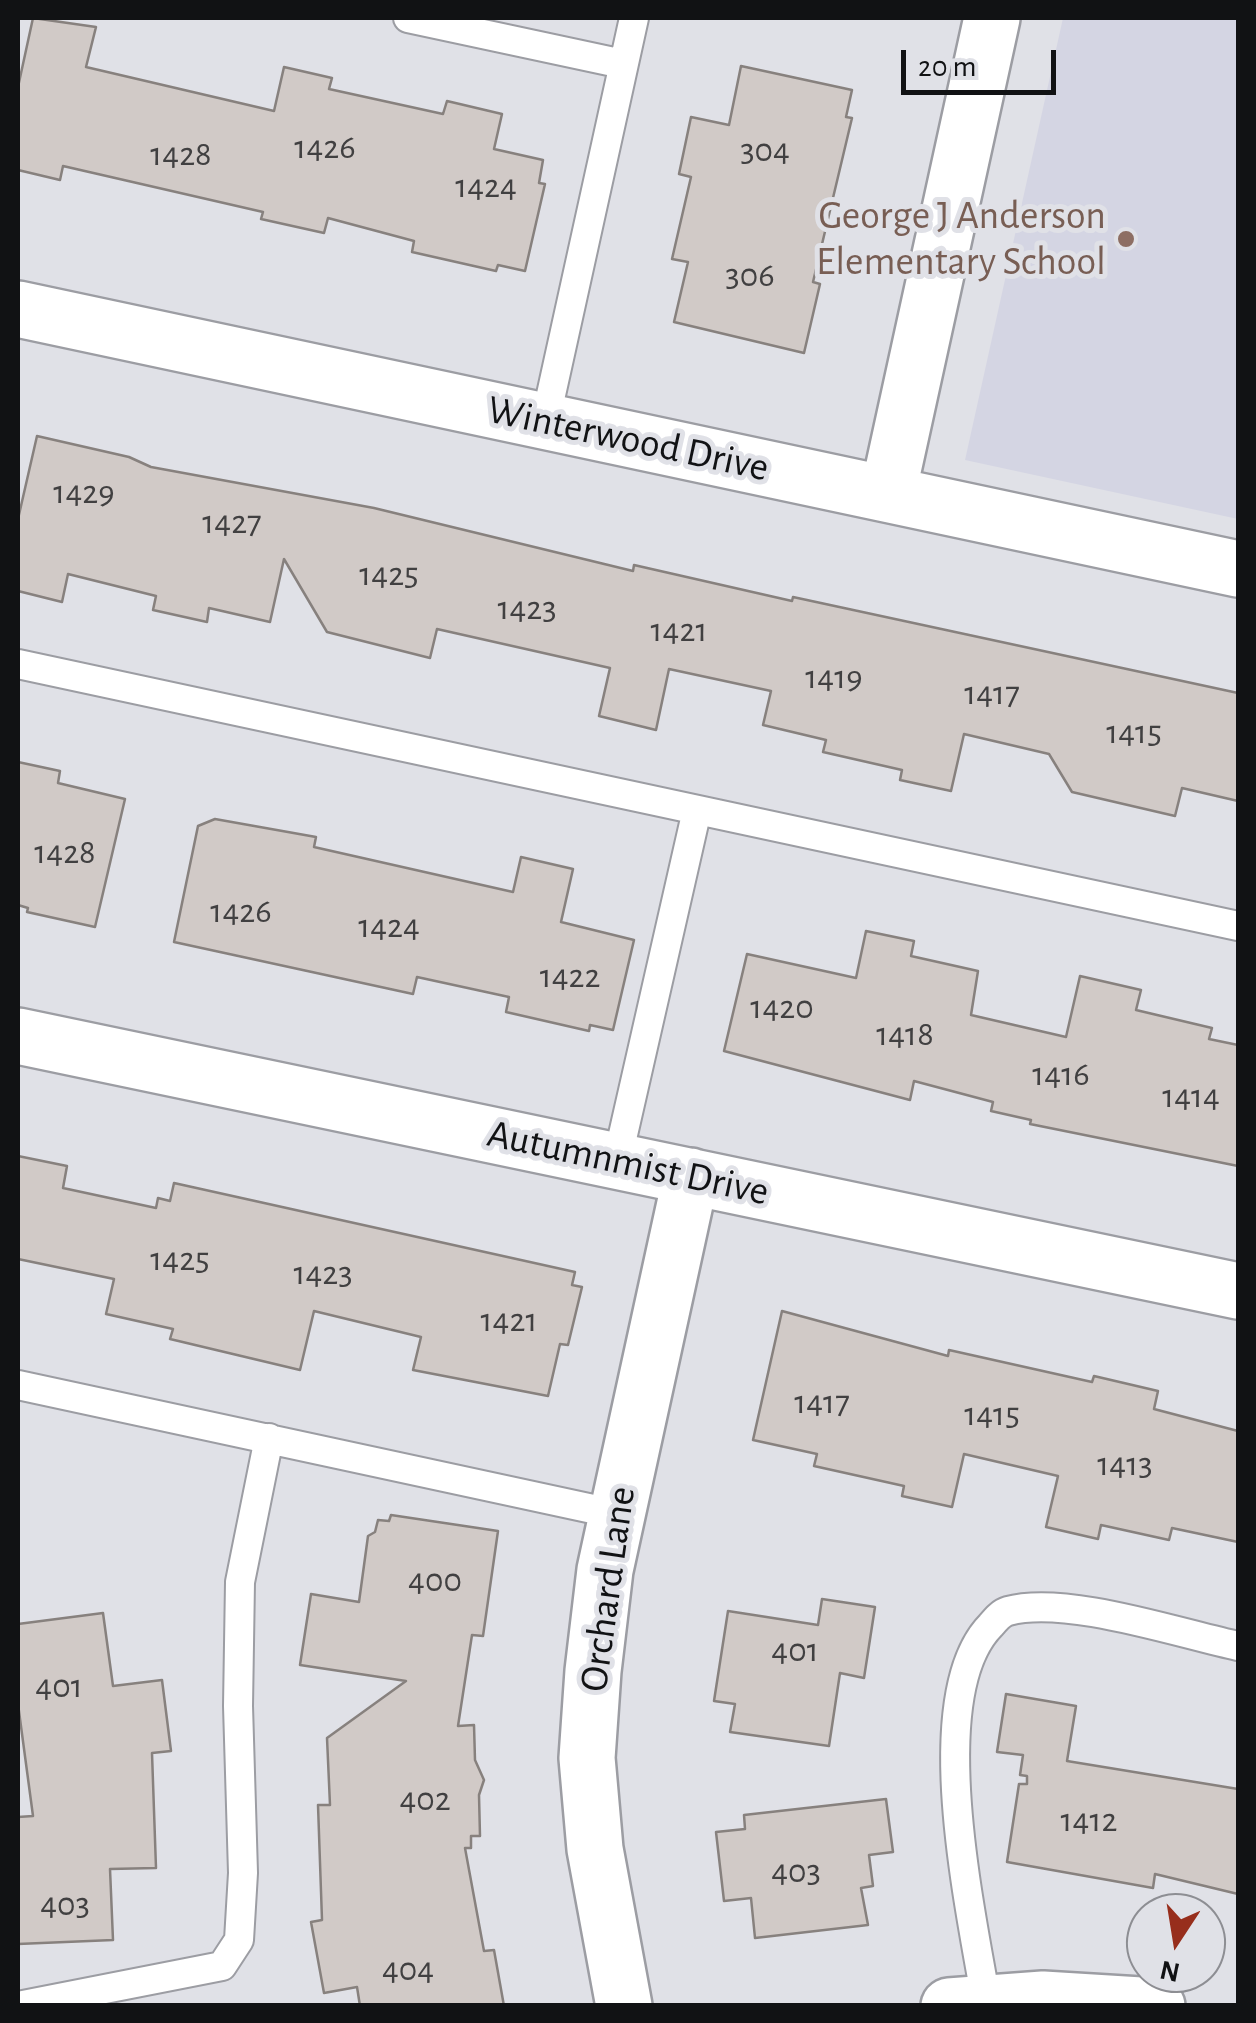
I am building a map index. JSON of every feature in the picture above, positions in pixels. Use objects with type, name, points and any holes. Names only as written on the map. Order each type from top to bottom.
[{"type":"street","points":[[888,494],[992,18]]},
{"type":"street","name":"Winterwood Drive","points":[[18,309],[1238,570]]},
{"type":"street","name":"Autumnmist Drive","points":[[18,1036],[1238,1291]]},
{"type":"street","name":"Orchard Lane","points":[[624,2006],[595,1848],[587,1758],[604,1570],[691,1176]]},
{"type":"street","points":[[968,2003],[1122,2004]]},
{"type":"lane","points":[[408,18],[624,64]]},
{"type":"lane","points":[[545,422],[634,18]]},
{"type":"lane","points":[[18,664],[1238,926]]},
{"type":"lane","points":[[617,1161],[697,810]]},
{"type":"lane","points":[[18,1385],[616,1514]]},
{"type":"lane","points":[[18,2006],[222,1966],[239,1940],[243,1873],[238,1706],[240,1582],[269,1438]]},
{"type":"lane","points":[[968,2003],[955,1710],[978,1638],[1004,1612],[1052,1605],[1238,1646]]},
{"type":"shaded area","name":"George J Anderson Elementary School","points":[[1063,18],[1238,18],[1238,519],[965,460]]},
{"type":"building","points":[[33,18],[96,27],[86,67],[274,111],[284,67],[332,78],[329,89],[443,114],[447,101],[502,114],[494,149],[543,160],[539,183],[545,184],[525,271],[498,265],[496,271],[412,252],[414,241],[328,218],[324,233],[261,219],[263,212],[63,166],[60,180],[18,170],[18,87]]},
{"type":"building","points":[[741,66],[852,90],[846,117],[852,118],[813,282],[820,284],[804,353],[674,322],[688,262],[672,259],[691,177],[679,174],[691,117],[729,125]]},
{"type":"building","points":[[37,436],[129,457],[151,467],[374,508],[633,571],[634,565],[792,601],[793,597],[1238,693],[1238,801],[1182,788],[1175,816],[1072,792],[1049,754],[964,734],[951,791],[900,780],[902,770],[823,752],[826,740],[763,725],[771,691],[669,669],[656,730],[599,716],[610,668],[437,629],[430,658],[327,632],[284,559],[270,622],[209,608],[207,622],[153,610],[156,596],[68,574],[62,602],[18,591],[18,519]]},
{"type":"building","points":[[18,762],[60,771],[58,783],[125,799],[95,927],[27,912],[28,908],[18,905]]},
{"type":"building","points":[[215,819],[316,837],[314,847],[513,892],[521,857],[573,869],[561,922],[634,940],[613,1030],[590,1025],[589,1031],[506,1012],[509,997],[417,977],[413,994],[174,942],[198,826]]},
{"type":"building","points":[[866,931],[914,941],[911,956],[978,971],[971,1015],[1066,1037],[1080,976],[1141,990],[1136,1010],[1212,1028],[1209,1039],[1238,1045],[1238,1166],[1030,1124],[1031,1120],[991,1111],[993,1102],[914,1081],[910,1100],[724,1051],[747,954],[856,978]]},
{"type":"building","points":[[18,1156],[67,1166],[63,1188],[156,1208],[158,1198],[170,1201],[174,1183],[575,1272],[572,1285],[582,1287],[568,1345],[560,1344],[548,1396],[413,1370],[421,1337],[314,1311],[300,1370],[170,1339],[173,1329],[106,1314],[114,1279],[18,1259]]},
{"type":"building","points":[[782,1311],[948,1356],[949,1350],[1092,1382],[1094,1376],[1158,1391],[1154,1409],[1238,1431],[1238,1542],[1172,1528],[1169,1540],[1101,1525],[1098,1539],[1046,1527],[1058,1476],[964,1454],[952,1507],[902,1496],[904,1486],[814,1466],[817,1454],[753,1440]]},
{"type":"building","points":[[391,1515],[498,1531],[483,1636],[472,1635],[458,1726],[474,1725],[475,1760],[484,1780],[479,1795],[480,1836],[471,1836],[471,1848],[465,1848],[484,1951],[494,1950],[504,2006],[360,2006],[357,1987],[324,1993],[311,1922],[322,1920],[318,1805],[330,1805],[327,1738],[406,1681],[300,1665],[311,1594],[359,1602],[368,1536],[375,1532],[378,1520],[389,1521]]},
{"type":"building","points":[[822,1599],[875,1607],[864,1678],[840,1673],[829,1746],[730,1732],[735,1704],[714,1701],[728,1611],[818,1625]]},
{"type":"building","points":[[103,1613],[113,1686],[162,1680],[171,1751],[152,1753],[156,1868],[110,1869],[113,1940],[18,1944],[18,1817],[33,1816],[18,1704],[18,1624]]},
{"type":"building","points":[[1006,1694],[1076,1706],[1067,1761],[1238,1789],[1238,1894],[1155,1874],[1153,1888],[1007,1862],[1019,1784],[1027,1784],[1027,1776],[1020,1775],[1023,1755],[997,1752]]},
{"type":"building","points":[[886,1799],[893,1852],[869,1855],[873,1886],[861,1888],[868,1925],[755,1938],[751,1898],[724,1901],[716,1832],[745,1829],[744,1815]]},
{"type":"place","name":"George J Anderson Elementary School","points":[[1126,239]]}]
